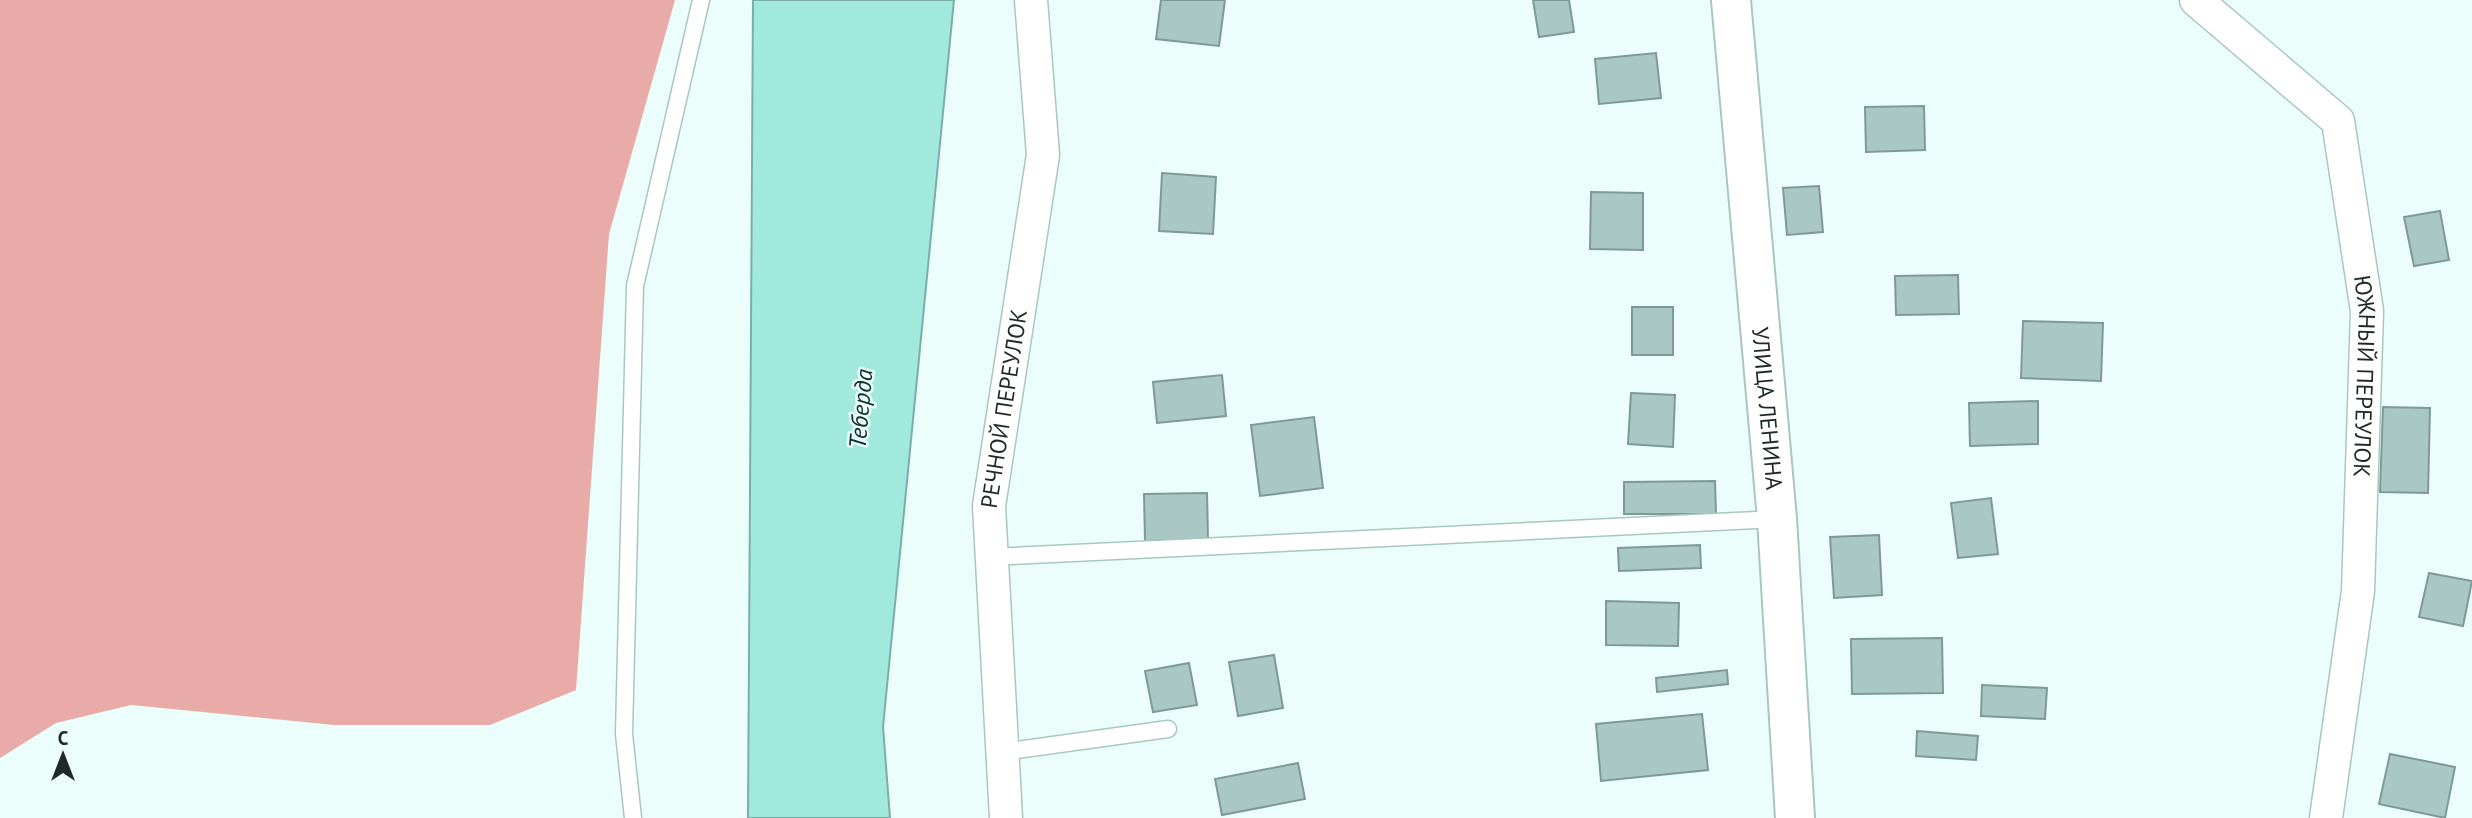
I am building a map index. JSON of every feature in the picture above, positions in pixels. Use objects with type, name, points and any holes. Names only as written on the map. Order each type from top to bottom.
[{"type":"main road","name":"УЛИЦА ЛЕНИНА","points":[[1731,0],[1777,519],[1795,818]]},
{"type":"street","name":"РЕЧНОЙ ПЕРЕУЛОК","points":[[1006,818],[989,506],[1042,155],[1031,0]]},
{"type":"street","name":"ЮЖНЫЙ ПЕРЕУЛОК","points":[[2196,0],[2338,121],[2367,311],[2358,592],[2326,818]]},
{"type":"lane","points":[[633,818],[624,734],[635,286],[701,0]]},
{"type":"lane","points":[[992,557],[1777,519]]},
{"type":"lane","points":[[1002,752],[1168,729]]},
{"type":"shaded area","points":[[0,0],[675,0],[609,234],[576,690],[490,725],[334,725],[131,705],[56,723],[0,758]]},
{"type":"water","name":"Теберда","points":[[753,0],[954,0],[883,727],[890,818],[748,818]]},
{"type":"building","points":[[1161,0],[1225,0],[1219,46],[1156,39]]},
{"type":"building","points":[[1533,0],[1569,0],[1574,32],[1539,37]]},
{"type":"building","points":[[1656,53],[1661,98],[1599,104],[1595,59]]},
{"type":"building","points":[[1924,106],[1925,150],[1866,152],[1865,107]]},
{"type":"building","points":[[1162,173],[1216,177],[1213,234],[1159,231]]},
{"type":"building","points":[[1819,186],[1823,232],[1787,235],[1783,188]]},
{"type":"building","points":[[1591,192],[1643,193],[1643,250],[1590,249]]},
{"type":"building","points":[[2440,211],[2449,260],[2414,266],[2404,217]]},
{"type":"building","points":[[1958,275],[1959,314],[1896,315],[1895,276]]},
{"type":"building","points":[[1632,307],[1673,307],[1673,355],[1632,355]]},
{"type":"building","points":[[2023,321],[2103,323],[2101,381],[2021,378]]},
{"type":"building","points":[[1222,375],[1226,416],[1157,423],[1153,382]]},
{"type":"building","points":[[1631,393],[1675,395],[1673,447],[1628,444]]},
{"type":"building","points":[[2038,401],[2038,444],[1970,446],[1969,403]]},
{"type":"building","points":[[2383,407],[2430,408],[2428,493],[2380,492]]},
{"type":"building","points":[[1314,417],[1323,488],[1260,496],[1251,425]]},
{"type":"building","points":[[1715,481],[1716,514],[1624,514],[1624,482]]},
{"type":"building","points":[[1207,493],[1208,539],[1145,541],[1144,494]]},
{"type":"building","points":[[1991,498],[1998,554],[1958,558],[1951,503]]},
{"type":"building","points":[[1879,535],[1882,595],[1834,598],[1830,537]]},
{"type":"building","points":[[1700,545],[1701,568],[1619,571],[1618,548]]},
{"type":"building","points":[[2429,573],[2472,581],[2463,626],[2419,617]]},
{"type":"building","points":[[1606,601],[1679,603],[1678,646],[1606,645]]},
{"type":"building","points":[[1942,638],[1943,693],[1852,694],[1851,639]]},
{"type":"building","points":[[1274,655],[1283,708],[1238,716],[1229,662]]},
{"type":"building","points":[[1189,663],[1197,705],[1153,712],[1145,671]]},
{"type":"building","points":[[1727,670],[1728,684],[1657,692],[1656,678]]},
{"type":"building","points":[[1982,685],[2047,688],[2045,719],[1981,716]]},
{"type":"building","points":[[1702,714],[1708,770],[1601,781],[1596,724]]},
{"type":"building","points":[[1917,731],[1978,736],[1976,760],[1916,756]]},
{"type":"building","points":[[2390,754],[2455,767],[2445,818],[2379,804]]},
{"type":"building","points":[[1298,763],[1305,799],[1222,815],[1215,779]]}]
